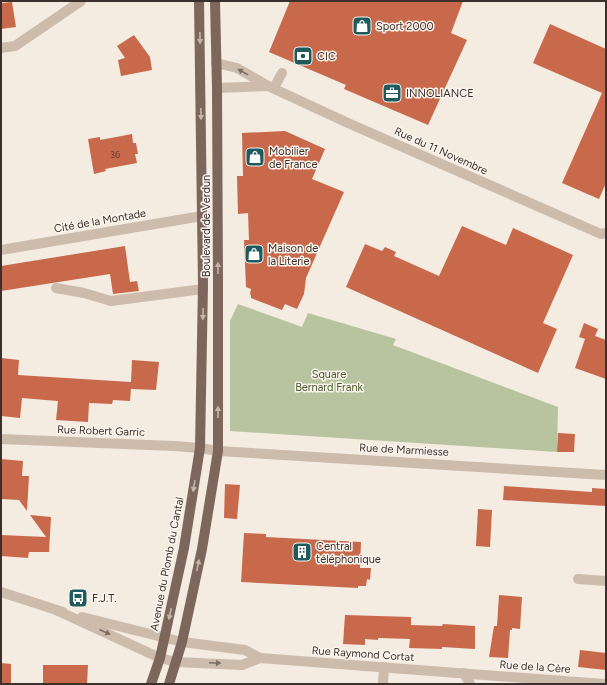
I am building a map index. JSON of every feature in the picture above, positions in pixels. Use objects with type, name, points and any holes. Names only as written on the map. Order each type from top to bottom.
[{"type":"main road","name":"Boulevard de Verdun","points":[[199,1],[203,289],[200,448]]},
{"type":"main road","name":"Boulevard de Verdun","points":[[215,1],[217,88],[218,451]]},
{"type":"main road","points":[[200,75],[212,86],[217,88]]},
{"type":"main road","name":"Avenue du Plomb du Cantal","points":[[151,684],[160,658],[184,548],[200,448]]},
{"type":"main road","points":[[169,684],[182,642],[202,549],[218,451]]},
{"type":"street","points":[[1,48],[15,46],[81,1]]},
{"type":"street","name":"Rue du 11 Novembre","points":[[216,63],[237,68],[271,87],[348,123],[601,234],[606,233]]},
{"type":"street","points":[[271,87],[282,73]]},
{"type":"street","name":"Rue du 11 Novembre","points":[[217,88],[271,87]]},
{"type":"street","name":"Cité de la Montade","points":[[1,250],[202,216]]},
{"type":"street","points":[[56,288],[84,293],[111,301],[203,289]]},
{"type":"street","name":"Rue Robert Garric","points":[[1,439],[200,448]]},
{"type":"street","name":"Rue de Marmiesse","points":[[200,448],[218,451],[606,474]]},
{"type":"street","points":[[578,579],[606,581]]},
{"type":"street","points":[[1,592],[56,610]]},
{"type":"street","name":"Rue Raymond Cortat","points":[[56,610],[182,642],[245,650],[260,658],[464,673]]},
{"type":"street","name":"Rue Raymond Cortat","points":[[56,610],[160,658],[176,662],[242,665],[260,658]]},
{"type":"street","points":[[383,684],[384,667]]},
{"type":"street","points":[[464,673],[470,684]]},
{"type":"street","name":"Rue de la Cère","points":[[464,673],[541,682],[604,684]]},
{"type":"green space","name":"Square Bernard Frank","points":[[238,304],[302,327],[308,313],[396,339],[393,345],[558,407],[557,452],[230,431],[230,321]]},
{"type":"building","points":[[290,1],[463,1],[451,33],[467,40],[428,125],[344,89],[346,85],[269,52]]},
{"type":"building","points":[[12,2],[16,27],[1,29],[1,3]]},
{"type":"building","points":[[550,24],[606,49],[606,183],[599,199],[562,183],[602,93],[533,63]]},
{"type":"building","points":[[134,35],[150,57],[152,70],[121,76],[118,60],[125,58],[117,46]]},
{"type":"building","points":[[285,131],[325,149],[312,179],[344,192],[306,278],[304,294],[297,309],[285,304],[282,310],[251,298],[251,289],[246,287],[244,240],[249,240],[248,213],[238,214],[237,176],[243,176],[242,133]]},
{"type":"building","points":[[132,134],[133,143],[136,143],[138,154],[135,154],[137,163],[105,169],[106,171],[94,174],[88,139],[100,137],[100,140]]},
{"type":"building","points":[[462,226],[506,245],[513,228],[573,255],[543,323],[557,329],[538,373],[346,287],[365,244],[382,251],[385,247],[396,252],[394,256],[439,276]]},
{"type":"building","points":[[125,246],[130,282],[137,281],[139,291],[113,294],[110,274],[1,291],[1,266]]},
{"type":"building","points":[[584,323],[598,329],[595,336],[606,340],[606,379],[575,368],[585,339],[579,337]]},
{"type":"building","points":[[1,358],[19,360],[18,375],[131,382],[132,360],[159,362],[156,390],[131,389],[130,401],[113,400],[112,404],[89,403],[88,422],[56,420],[58,401],[22,398],[20,418],[1,416]]},
{"type":"building","points":[[558,433],[575,434],[574,452],[557,452]]},
{"type":"building","points":[[1,459],[23,461],[22,476],[29,476],[27,511],[19,500],[1,499]]},
{"type":"building","points":[[225,484],[240,485],[237,519],[224,518]]},
{"type":"building","points":[[504,486],[592,492],[592,488],[606,489],[606,506],[503,500]]},
{"type":"building","points":[[478,509],[492,510],[490,547],[476,546]]},
{"type":"building","points":[[30,515],[51,517],[49,552],[29,552],[28,558],[1,556],[1,535],[46,537]]},
{"type":"building","name":"Central téléphonique","points":[[244,533],[266,534],[266,537],[361,542],[360,568],[371,568],[370,580],[367,579],[366,586],[358,586],[358,588],[241,582]]},
{"type":"building","points":[[499,595],[522,597],[520,629],[512,628],[512,630],[510,630],[508,658],[489,657],[494,626],[497,626]]},
{"type":"building","points":[[345,615],[411,617],[411,625],[442,626],[443,624],[475,626],[475,649],[442,647],[442,649],[409,648],[410,639],[378,638],[378,640],[365,639],[365,645],[343,644]]},
{"type":"building","points":[[580,650],[606,653],[606,670],[578,667]]},
{"type":"building","points":[[1,663],[11,664],[11,684],[1,684]]},
{"type":"building","points":[[43,665],[88,665],[87,684],[43,684]]},
{"type":"place","name":"Sport 2000","points":[[362,26]]},
{"type":"place","name":"CIC","points":[[303,56]]},
{"type":"place","name":"INNOLIANCE","points":[[392,93]]},
{"type":"place","name":"Mobilier de France","points":[[255,157]]},
{"type":"place","name":"Maison de la Literie","points":[[254,254]]},
{"type":"place","name":"Central téléphonique","points":[[302,552]]},
{"type":"place","name":"F.J.T.","points":[[78,598]]}]
